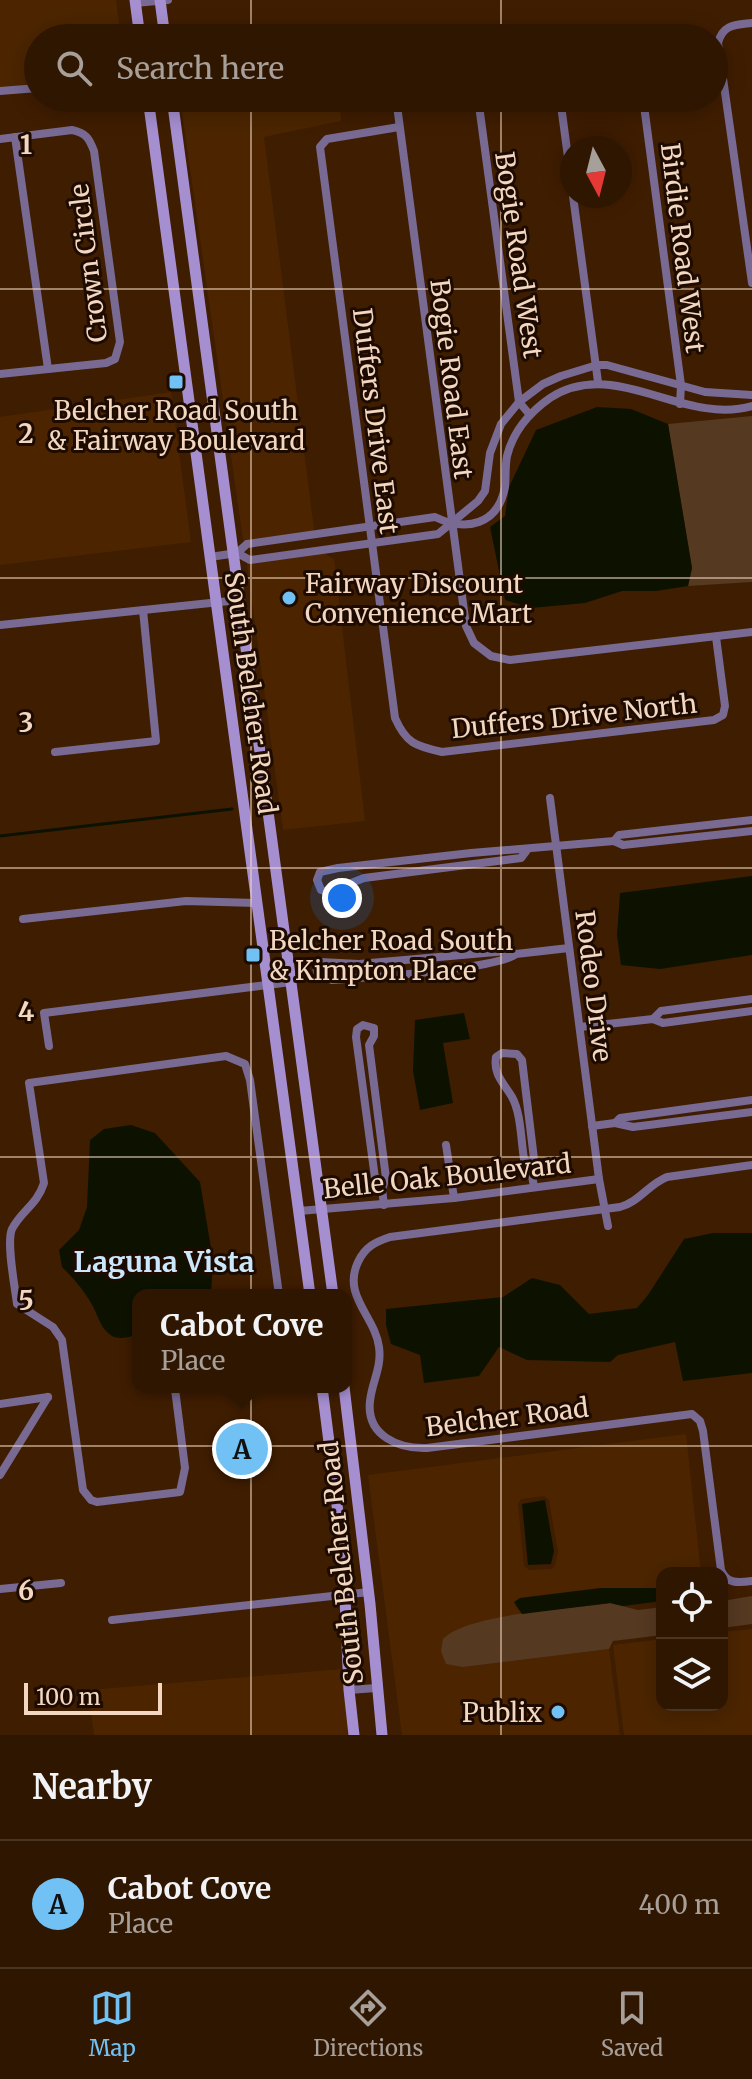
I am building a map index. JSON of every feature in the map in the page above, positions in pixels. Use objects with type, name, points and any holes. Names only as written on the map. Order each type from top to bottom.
[{"type":"main road","points":[[160,0],[163,24]]},
{"type":"main road","points":[[135,1],[138,24]]},
{"type":"main road","name":"South Belcher Road","points":[[150,112],[309,1289]]},
{"type":"main road","name":"South Belcher Road","points":[[174,112],[332,1289]]},
{"type":"main road","name":"South Belcher Road","points":[[323,1393],[343,1552],[354,1735]]},
{"type":"main road","name":"South Belcher Road","points":[[345,1393],[369,1592],[382,1735]]},
{"type":"street","points":[[135,1],[168,0]]},
{"type":"street","points":[[728,26],[752,23]]},
{"type":"street","points":[[0,91],[24,89]]},
{"type":"street","points":[[728,103],[748,224],[752,283]]},
{"type":"street","name":"Bogie Road East","points":[[397,112],[451,524],[466,626],[474,643],[491,656],[510,660],[716,637]]},
{"type":"street","name":"Bogie Road West","points":[[480,112],[519,402]]},
{"type":"street","points":[[562,112],[565,136]]},
{"type":"street","name":"Birdie Road West","points":[[645,112],[681,385],[680,404]]},
{"type":"street","name":"Duffers Drive East","points":[[399,127],[327,139],[320,147],[395,718],[402,736],[419,747]]},
{"type":"street","name":"Crown Circle","points":[[0,139],[72,130],[83,133],[94,151],[120,342],[115,359],[106,363],[0,374]]},
{"type":"street","points":[[15,137],[48,369]]},
{"type":"street","points":[[575,208],[598,382]]},
{"type":"street","points":[[210,557],[234,554],[250,560],[438,534],[478,501],[485,491],[490,453],[501,424],[519,402],[543,384],[597,365],[635,371],[705,392],[752,395]]},
{"type":"street","points":[[234,554],[247,544],[435,517],[451,524],[476,525],[493,514],[504,490],[507,456],[519,429],[550,398],[569,388],[598,382],[616,384],[680,404],[727,409],[752,406]]},
{"type":"street","points":[[519,402],[530,415]]},
{"type":"street","points":[[285,538],[288,555]]},
{"type":"street","points":[[0,625],[239,600]]},
{"type":"street","points":[[55,752],[156,741],[143,610]]},
{"type":"street","points":[[716,637],[752,632]]},
{"type":"street","name":"Duffers Drive North","points":[[419,747],[442,752],[714,720],[723,715],[725,706],[716,637]]},
{"type":"street","name":"Rodeo Drive","points":[[550,798],[599,1179]]},
{"type":"street","points":[[614,841],[619,835],[752,820]]},
{"type":"street","points":[[527,850],[521,858],[364,878],[328,892],[321,890],[317,880],[320,872],[338,868],[503,850],[614,841],[623,845],[752,831]]},
{"type":"street","points":[[23,919],[186,901],[258,903]]},
{"type":"street","points":[[516,954],[508,960],[332,980],[318,975],[316,967],[320,962],[359,964],[569,948]]},
{"type":"street","points":[[49,1046],[44,1013],[291,982]]},
{"type":"street","points":[[653,1019],[661,1011],[752,999]]},
{"type":"street","points":[[580,1027],[653,1019],[663,1023],[752,1011]]},
{"type":"street","points":[[382,1189],[386,1178],[369,1045],[374,1028],[363,1025],[357,1029],[356,1037],[375,1178],[382,1189],[384,1205]]},
{"type":"street","points":[[530,1164],[534,1159],[522,1060],[517,1054],[502,1053],[496,1057],[497,1076],[514,1100],[524,1159],[530,1164],[534,1187]]},
{"type":"street","points":[[176,1393],[185,1468],[180,1492],[97,1502],[91,1500],[83,1490],[62,1340],[53,1327],[17,1304],[10,1233],[17,1220],[39,1198],[44,1183],[29,1083],[226,1056],[245,1064],[250,1080],[278,1289]]},
{"type":"street","points":[[615,1123],[620,1118],[752,1100]]},
{"type":"street","points":[[592,1126],[615,1123],[633,1127],[752,1112]]},
{"type":"street","points":[[446,1145],[454,1198]]},
{"type":"street","name":"Belcher Road","points":[[752,1165],[667,1177],[656,1181],[629,1205],[390,1237],[373,1242],[357,1263],[353,1284],[363,1312],[377,1336],[380,1350],[380,1365],[370,1402],[371,1416],[379,1432],[390,1441],[407,1448],[692,1414],[700,1421],[703,1431],[721,1570],[724,1578],[731,1582],[752,1581]]},
{"type":"street","points":[[599,1179],[608,1226]]},
{"type":"street","name":"Belle Oak Boulevard","points":[[299,1211],[454,1198],[599,1179]]},
{"type":"street","points":[[0,1404],[48,1397],[0,1475]]},
{"type":"street","points":[[0,1589],[61,1583]]},
{"type":"street","points":[[112,1620],[369,1592]]},
{"type":"street","points":[[349,1690],[376,1688]]},
{"type":"shaded area","points":[[0,0],[116,0],[119,24],[24,24],[24,91],[0,94]]},
{"type":"shaded area","points":[[182,112],[340,112],[341,121],[264,137],[315,537],[244,547]]},
{"type":"shaded area","points":[[171,392],[191,542],[0,565],[0,417]]},
{"type":"shaded area","points":[[597,407],[631,409],[668,424],[692,568],[688,586],[656,591],[622,591],[585,603],[531,608],[505,600],[490,527],[505,516],[509,487],[536,430]]},
{"type":"shaded area","points":[[752,416],[752,582],[688,586],[692,568],[668,424]]},
{"type":"shaded area","points":[[317,549],[334,559],[365,821],[283,830],[246,557]]},
{"type":"shaded area","points":[[752,876],[752,955],[660,969],[621,965],[617,935],[620,893]]},
{"type":"shaded area","points":[[464,1013],[470,1039],[443,1043],[453,1103],[420,1110],[413,1071],[415,1020]]},
{"type":"shaded area","points":[[131,1125],[155,1133],[200,1182],[213,1260],[211,1289],[132,1289],[132,1336],[119,1338],[105,1329],[85,1293],[62,1267],[59,1250],[79,1230],[87,1207],[90,1140],[104,1129]]},
{"type":"shaded area","points":[[713,1233],[752,1233],[752,1373],[683,1381],[675,1342],[618,1355],[610,1362],[527,1360],[499,1347],[479,1376],[424,1383],[420,1355],[391,1344],[386,1309],[503,1297],[532,1278],[560,1285],[589,1314],[637,1308],[684,1239]]},
{"type":"shaded area","points":[[686,1434],[700,1567],[656,1567],[656,1588],[601,1588],[520,1598],[515,1605],[522,1614],[478,1623],[463,1667],[609,1649],[620,1735],[402,1735],[368,1475]],"holes":[[[544,1496],[549,1500],[558,1552],[552,1569],[529,1570],[524,1566],[518,1504],[521,1499]]]},
{"type":"shaded area","points":[[545,1500],[554,1551],[551,1564],[528,1565],[522,1504]]},
{"type":"shaded area","points":[[601,1588],[656,1588],[656,1602],[623,1606],[610,1603],[522,1614],[514,1602],[520,1598]]},
{"type":"shaded area","points":[[752,1596],[752,1624],[728,1627],[728,1600]]},
{"type":"shaded area","points":[[610,1603],[638,1610],[656,1608],[656,1636],[613,1641],[609,1649],[463,1667],[446,1664],[441,1651],[443,1639],[456,1630],[474,1623]]},
{"type":"shaded area","points":[[752,1629],[752,1735],[624,1735],[613,1645],[656,1640],[656,1711],[728,1711],[728,1631]]},
{"type":"shaded area","points":[[343,1669],[349,1735],[94,1735],[88,1690]]},
{"type":"waterway","points":[[0,836],[232,809]]},
{"type":"place","name":"Belcher Road South & Fairway Boulevard","points":[[176,382]]},
{"type":"place","name":"Fairway Discount Convenience Mart","points":[[289,598]]},
{"type":"place","name":"Belcher Road South & Kimpton Place","points":[[253,955]]},
{"type":"place","name":"Cabot Cove","points":[[242,1449]]},
{"type":"place","name":"Publix","points":[[558,1712]]},
{"type":"district","name":"Laguna Vista","points":[[164,1262]]}]
